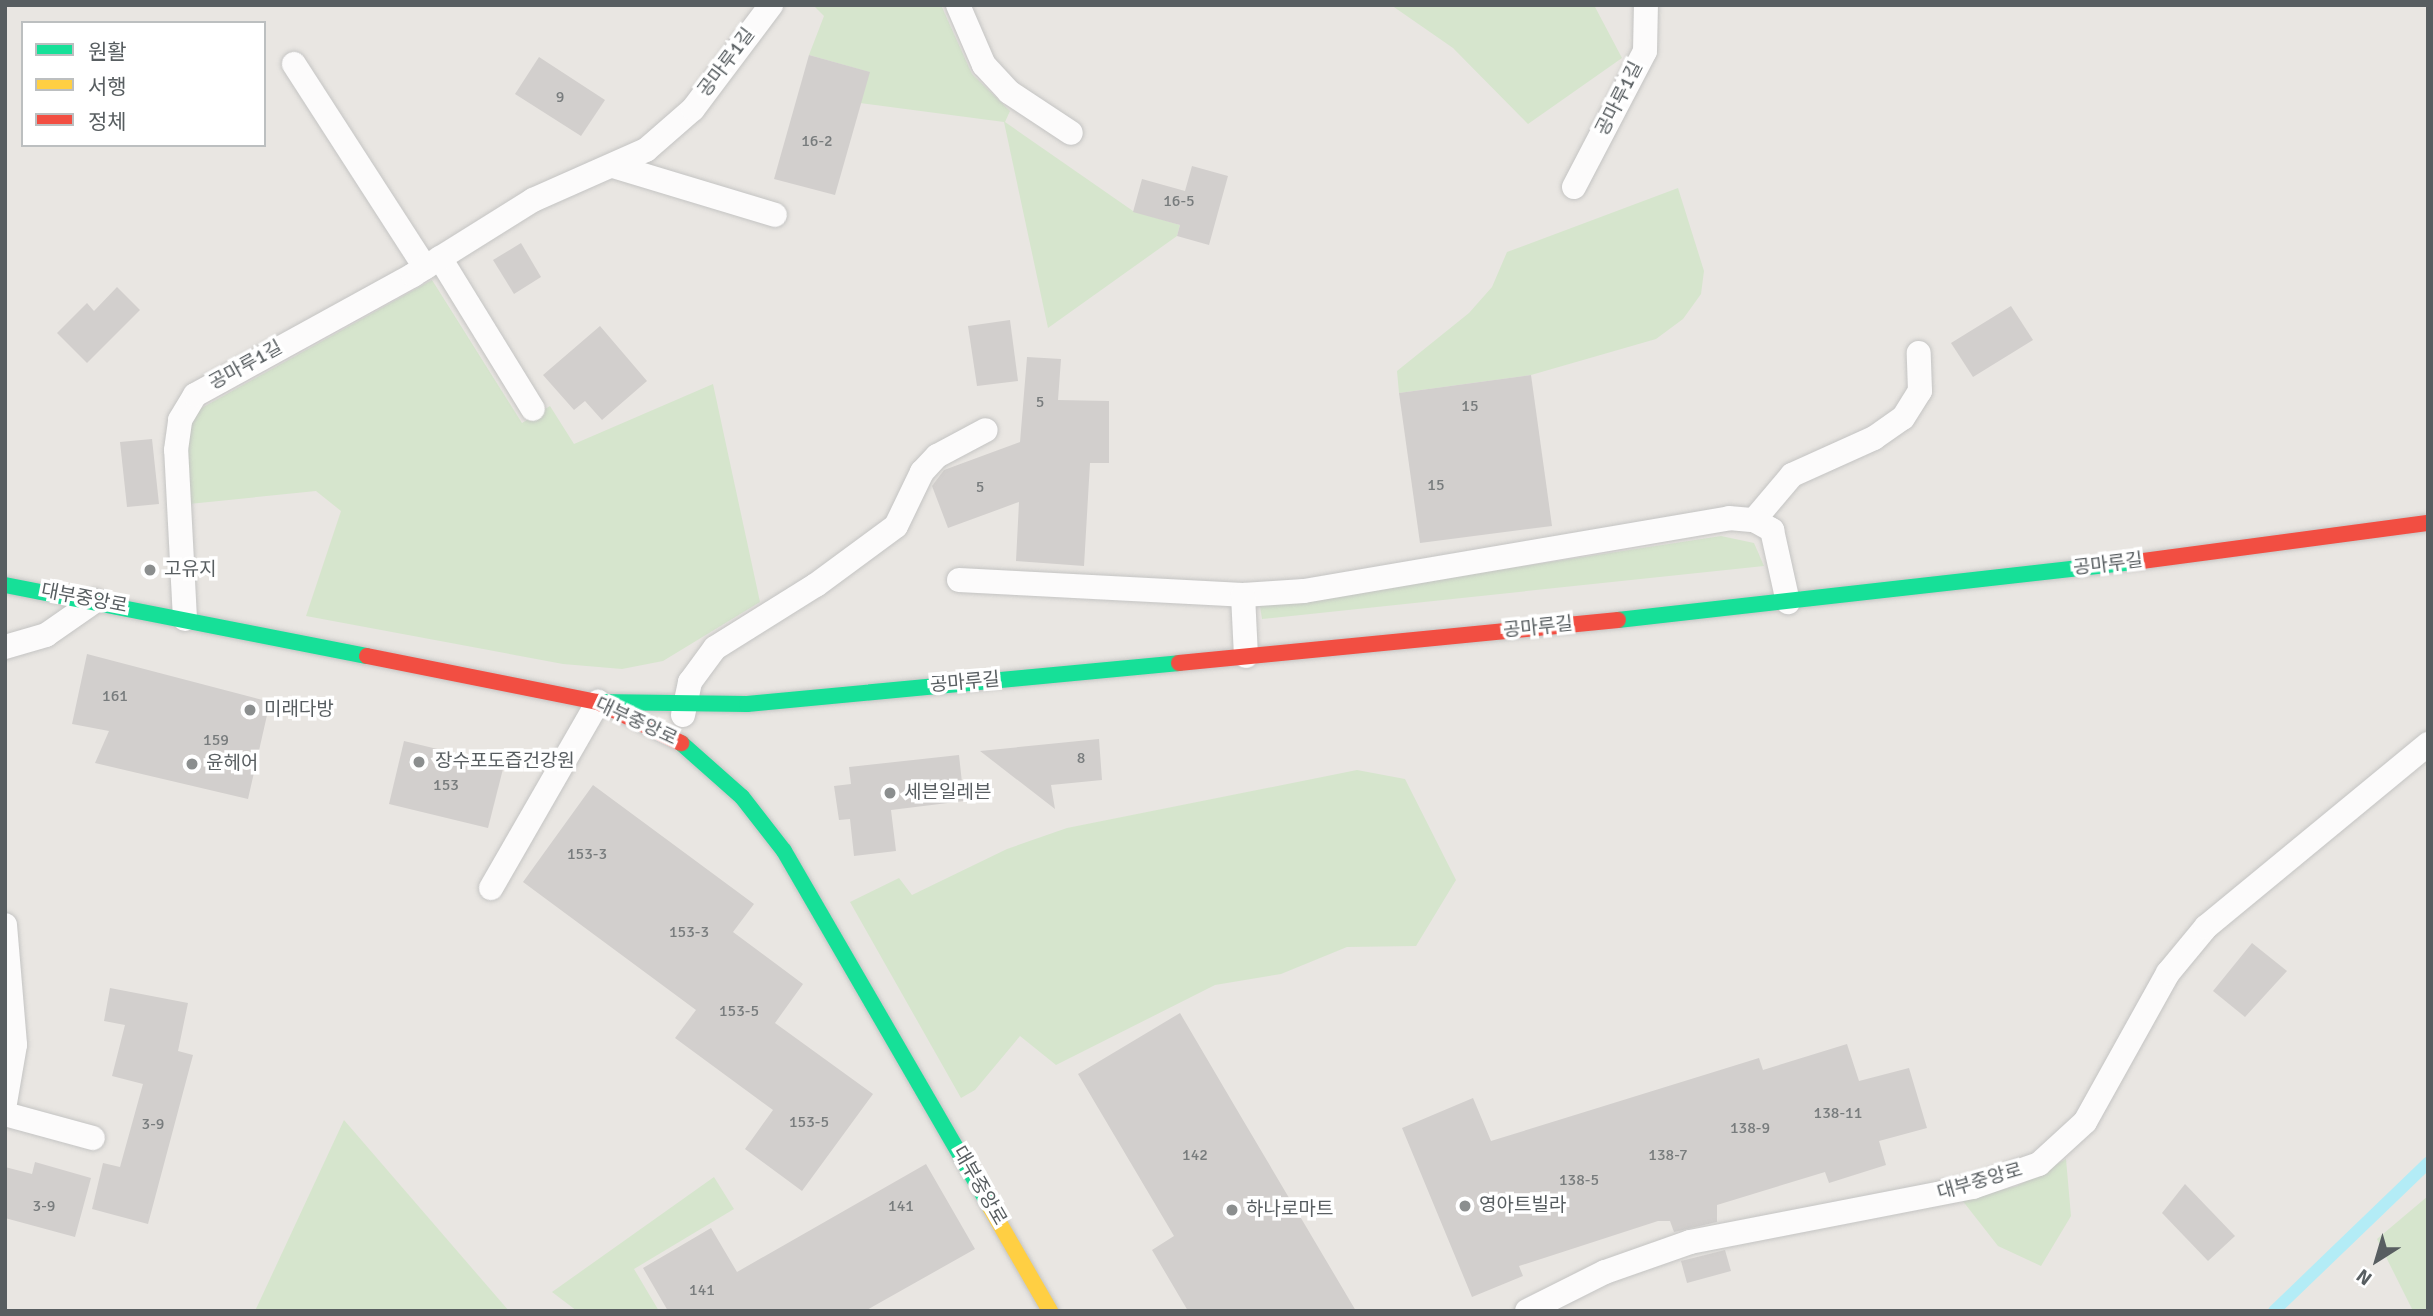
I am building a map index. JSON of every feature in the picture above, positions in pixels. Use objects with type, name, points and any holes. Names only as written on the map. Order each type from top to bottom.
[{"type":"street","name":"공마루길","points":[[598,702],[747,704],[1247,656],[1788,602],[2428,523]]},
{"type":"street","name":"대부중앙로","points":[[5,585],[598,702],[712,755],[784,851],[1050,1311]]},
{"type":"street","points":[[723,722],[747,704]]},
{"type":"lane","name":"공마루1길","points":[[185,619],[176,450],[186,407],[207,387],[432,263],[534,200],[613,166],[674,130],[771,5]]},
{"type":"lane","points":[[958,5],[984,65],[1009,92],[1071,133]]},
{"type":"lane","name":"공마루1길","points":[[1574,187],[1645,51],[1646,5]]},
{"type":"lane","points":[[293,64],[533,409]]},
{"type":"lane","points":[[613,166],[775,215]]},
{"type":"lane","points":[[1754,520],[1792,475],[1874,438],[1903,418],[1920,391],[1919,353]]},
{"type":"lane","points":[[712,755],[683,723],[683,703],[690,682],[715,648],[816,585],[896,526],[910,507],[922,472],[937,456],[986,430]]},
{"type":"lane","points":[[959,580],[1242,595],[1356,582],[1729,518],[1754,520],[1772,530],[1780,550],[1788,602]]},
{"type":"lane","points":[[1242,595],[1247,656]]},
{"type":"lane","points":[[5,647],[46,635],[95,601]]},
{"type":"lane","points":[[491,888],[598,702]]},
{"type":"lane","name":"대부중앙로","points":[[1527,1311],[1605,1272],[1690,1242],[1973,1188],[2039,1164],[2085,1122],[2168,973],[2199,934],[2428,744]]},
{"type":"lane","points":[[5,925],[15,1045],[5,1103]]},
{"type":"lane","points":[[5,1114],[93,1138]]},
{"type":"green space","points":[[813,5],[941,5],[972,74],[1010,111],[1005,122],[1133,211],[1180,225],[1177,236],[1048,328],[1004,122],[860,103],[869,72],[809,55],[824,16]]},
{"type":"green space","points":[[1391,5],[1594,5],[1622,58],[1528,124],[1453,48]]},
{"type":"green space","points":[[1678,188],[1704,271],[1701,294],[1683,319],[1656,339],[1531,375],[1399,393],[1397,371],[1469,313],[1492,287],[1507,252]]},
{"type":"green space","points":[[432,280],[522,423],[550,406],[574,444],[713,384],[760,602],[663,661],[622,669],[563,664],[306,616],[341,511],[316,491],[189,504],[187,436],[198,410]]},
{"type":"green space","points":[[1721,536],[1754,543],[1764,566],[1262,619],[1260,606]]},
{"type":"green space","points":[[1357,770],[1405,779],[1456,880],[1416,946],[1347,947],[1281,974],[1215,985],[1056,1065],[1020,1036],[975,1090],[961,1098],[850,902],[899,878],[912,895],[1007,849],[1067,828]]},
{"type":"green space","points":[[344,1120],[509,1311],[255,1311]]},
{"type":"green space","points":[[2066,1159],[2071,1216],[2041,1266],[1998,1246],[1962,1200],[2017,1186]]},
{"type":"green space","points":[[714,1177],[734,1209],[634,1269],[659,1311],[577,1311],[552,1292]]},
{"type":"green space","points":[[2428,1196],[2428,1311],[2413,1311],[2377,1239]]},
{"type":"building","points":[[809,55],[870,72],[835,195],[774,179]]},
{"type":"building","points":[[539,57],[605,100],[581,136],[515,94]]},
{"type":"building","points":[[1192,166],[1228,176],[1209,245],[1177,236],[1180,225],[1133,212],[1142,179],[1185,191]]},
{"type":"building","points":[[521,243],[541,277],[514,294],[493,260]]},
{"type":"building","points":[[117,287],[140,310],[87,363],[57,333],[87,303],[94,311]]},
{"type":"building","points":[[2011,306],[2033,340],[1973,377],[1951,343]]},
{"type":"building","points":[[1010,320],[1018,381],[977,386],[968,326]]},
{"type":"building","points":[[600,326],[647,381],[602,420],[585,401],[574,410],[543,375]]},
{"type":"building","points":[[1027,357],[1061,359],[1058,400],[1109,401],[1109,463],[1090,463],[1084,566],[1016,561],[1019,502],[948,528],[932,486],[944,470],[1020,442]]},
{"type":"building","points":[[1531,375],[1552,526],[1420,543],[1399,393]]},
{"type":"building","points":[[152,439],[159,504],[127,507],[120,442]]},
{"type":"building","points":[[87,654],[270,702],[248,799],[95,763],[109,731],[72,724]]},
{"type":"building","points":[[1099,739],[1102,780],[1051,785],[1055,809],[980,751]]},
{"type":"building","points":[[404,741],[504,765],[488,828],[389,804]]},
{"type":"building","points":[[959,755],[964,801],[891,810],[896,851],[854,856],[850,819],[839,820],[834,786],[851,784],[849,767]]},
{"type":"building","points":[[593,785],[754,904],[733,932],[803,984],[775,1023],[873,1094],[802,1191],[745,1149],[773,1110],[675,1038],[696,1010],[523,882]]},
{"type":"building","points":[[2252,943],[2287,971],[2245,1017],[2213,991]]},
{"type":"building","points":[[110,988],[188,1003],[178,1051],[193,1055],[148,1224],[92,1209],[103,1163],[120,1167],[143,1084],[112,1076],[125,1025],[104,1021]]},
{"type":"building","points":[[1180,1013],[1356,1311],[1188,1311],[1152,1250],[1174,1236],[1078,1074]]},
{"type":"building","points":[[1847,1044],[1859,1081],[1909,1068],[1927,1128],[1879,1141],[1886,1165],[1829,1183],[1825,1172],[1717,1205],[1717,1222],[1674,1232],[1670,1221],[1658,1221],[1519,1266],[1523,1276],[1472,1297],[1402,1128],[1473,1098],[1491,1141],[1759,1058],[1763,1070]]},
{"type":"building","points":[[35,1162],[91,1178],[75,1237],[5,1218],[5,1167],[32,1174]]},
{"type":"building","points":[[926,1164],[975,1249],[865,1311],[668,1311],[643,1268],[711,1228],[737,1272]]},
{"type":"building","points":[[2185,1184],[2235,1236],[2208,1261],[2162,1213]]},
{"type":"building","points":[[1725,1250],[1731,1271],[1687,1283],[1681,1261]]},
{"type":"waterway","points":[[2274,1311],[2428,1163]]},
{"type":"traffic: fast","points":[[1618,620],[2142,561]]},
{"type":"traffic: fast","points":[[5,585],[367,656]]},
{"type":"traffic: fast","points":[[598,702],[747,704],[1179,663]]},
{"type":"traffic: fast","points":[[681,743],[742,797],[784,851],[990,1207]]},
{"type":"traffic: slow","points":[[990,1207],[1050,1311]]},
{"type":"traffic: jam","points":[[2142,561],[2428,523]]},
{"type":"traffic: jam","points":[[1179,663],[1618,620]]},
{"type":"traffic: jam","points":[[367,656],[598,702],[681,743]]},
{"type":"place","name":"고유지","points":[[150,570]]},
{"type":"place","name":"미래다방","points":[[250,710]]},
{"type":"place","name":"장수포도즙건강원","points":[[419,762]]},
{"type":"place","name":"윤헤어","points":[[192,764]]},
{"type":"place","name":"세븐일레븐","points":[[890,793]]},
{"type":"place","name":"영아트빌라","points":[[1465,1206]]},
{"type":"place","name":"하나로마트","points":[[1232,1210]]}]
